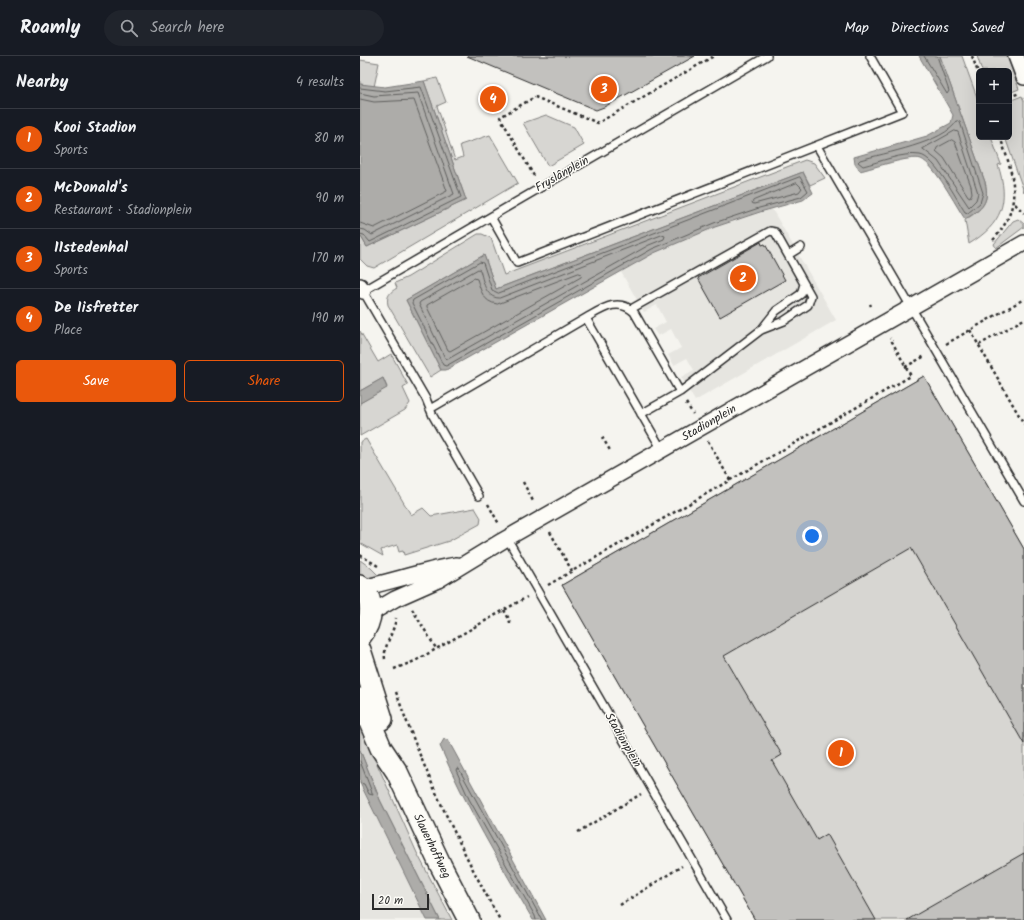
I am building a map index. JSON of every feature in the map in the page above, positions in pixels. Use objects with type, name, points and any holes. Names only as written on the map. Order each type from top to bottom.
[{"type":"main road","points":[[360,637],[367,628],[371,613],[369,600],[361,587]]},
{"type":"main road","name":"Slauerhoffweg","points":[[360,650],[391,743],[397,772]]},
{"type":"main road","name":"Slauerhoffweg","points":[[360,699],[381,748],[397,772],[441,866],[469,920]]},
{"type":"street","points":[[1016,56],[1024,77]]},
{"type":"street","name":"Stadionplein","points":[[371,613],[395,599],[438,580],[507,538],[912,308],[1024,242]]},
{"type":"street","name":"Stadionplein","points":[[361,587],[389,582],[435,568],[462,564]]},
{"type":"lane","name":"Fryslânplein","points":[[362,288],[492,217],[767,56]]},
{"type":"lane","points":[[492,217],[517,263],[902,112],[870,56]]},
{"type":"lane","points":[[817,146],[1024,501]]},
{"type":"lane","points":[[631,309],[770,231],[775,232],[811,296],[808,304],[784,321],[761,330]]},
{"type":"lane","points":[[788,255],[801,247]]},
{"type":"lane","points":[[641,414],[680,392],[761,330],[776,311],[801,294],[804,284]]},
{"type":"lane","points":[[362,288],[426,399],[433,416],[479,496]]},
{"type":"lane","points":[[430,409],[586,318],[606,307],[616,304],[631,309],[634,312],[680,392]]},
{"type":"lane","points":[[586,318],[662,450]]},
{"type":"lane","name":"Stadionplein","points":[[507,538],[727,920]]},
{"type":"path","name":"Fryslânplein","points":[[535,178],[500,118],[535,97],[598,123],[714,56]]},
{"type":"path","points":[[972,56],[976,68]]},
{"type":"path","points":[[1012,96],[1021,92]]},
{"type":"path","points":[[989,243],[1004,227],[1015,204],[1016,187],[1014,176],[1001,140]]},
{"type":"path","points":[[1015,204],[1024,213]]},
{"type":"path","points":[[906,367],[1024,299]]},
{"type":"path","points":[[979,346],[1024,319]]},
{"type":"path","points":[[970,330],[1024,424]]},
{"type":"path","points":[[394,669],[437,650],[910,376],[886,332]]},
{"type":"path","points":[[602,437],[611,452]]},
{"type":"path","points":[[486,501],[499,525]]},
{"type":"path","points":[[360,555],[380,568]]},
{"type":"path","points":[[411,606],[437,650]]},
{"type":"path","points":[[504,610],[511,626]]},
{"type":"path","points":[[394,685],[411,735],[440,805],[500,920]]},
{"type":"path","points":[[578,832],[651,788]]},
{"type":"path","points":[[620,905],[693,860]]},
{"type":"shaded area","points":[[940,56],[962,56],[976,95],[976,140],[992,140],[1001,164],[998,165],[1002,178],[1003,190],[1003,201],[1000,211],[996,220],[989,228],[969,244],[965,220],[983,205],[986,195],[985,182]]},
{"type":"shaded area","points":[[977,56],[1007,56],[1011,68],[981,68]]},
{"type":"shaded area","points":[[360,60],[379,63],[374,87],[360,84]]},
{"type":"shaded area","points":[[1012,70],[1019,89],[1012,92]]},
{"type":"shaded area","points":[[437,78],[446,102],[437,106],[455,160],[463,157],[460,145],[490,135],[518,183],[374,268],[367,266],[360,259],[360,235],[367,247],[466,200],[424,81]]},
{"type":"shaded area","points":[[1022,96],[1024,101],[1024,192],[1006,140],[1012,140],[1012,100]]},
{"type":"shaded area","points":[[546,115],[574,127],[584,145],[548,166],[523,123]]},
{"type":"shaded area","points":[[805,160],[814,163],[825,178],[810,185],[803,172],[496,289],[484,255],[406,300],[441,370],[430,377],[388,305],[389,295],[397,288],[395,283],[408,277],[478,234],[491,238],[504,275]]},
{"type":"shaded area","points":[[772,209],[836,320],[695,401],[681,377],[694,370],[687,358],[674,365],[668,355],[681,348],[671,329],[658,336],[653,329],[666,322],[657,305],[644,312],[621,272],[654,253],[715,227]]},
{"type":"shaded area","points":[[1018,219],[1024,224],[1024,227],[996,248],[994,244],[1013,221]]},
{"type":"shaded area","points":[[360,331],[378,362],[391,354],[408,385],[403,388],[410,403],[405,410],[360,436],[360,403],[387,387],[383,378],[360,391]]},
{"type":"shaded area","points":[[924,376],[1024,549],[1024,920],[755,920],[562,585]]},
{"type":"shaded area","points":[[366,439],[411,515],[423,508],[431,516],[475,508],[481,518],[480,524],[449,541],[404,555],[403,551],[399,552],[397,545],[381,550],[383,556],[360,543],[360,442]]},
{"type":"shaded area","points":[[360,560],[381,578],[376,580],[360,576]]},
{"type":"shaded area","points":[[360,726],[417,853],[452,920],[440,920],[380,800],[360,750]]},
{"type":"shaded area","points":[[360,783],[402,870],[427,920],[360,920]]},
{"type":"water","points":[[919,56],[940,56],[985,182],[986,195],[983,205],[976,212],[965,219],[939,177],[927,163],[921,159],[916,158],[901,160],[860,171],[855,164],[854,157],[927,136],[951,123],[953,115]]},
{"type":"water","points":[[424,81],[466,200],[367,247],[360,235],[360,84],[385,87]]},
{"type":"water","points":[[803,172],[813,193],[803,200],[715,227],[654,253],[446,370],[441,370],[406,300],[484,255],[496,289]]},
{"type":"water","points":[[383,378],[387,388],[360,403],[360,391]]},
{"type":"water","points":[[444,739],[448,740],[546,920],[533,920],[496,856],[450,769],[440,746]]},
{"type":"water","points":[[360,750],[380,800],[440,920],[427,920],[360,783]]},
{"type":"building","points":[[467,56],[695,56],[596,110]]},
{"type":"building","points":[[761,242],[762,245],[765,244],[785,280],[720,317],[698,278]]},
{"type":"building","points":[[924,376],[1024,549],[1024,744],[911,548],[724,656],[782,755],[772,761],[817,840],[827,834],[876,920],[755,920],[562,585]]},
{"type":"building","points":[[1024,853],[1024,920],[907,920]]},
{"type":"place","name":"11stedenhal","points":[[604,89]]},
{"type":"place","name":"De Iisfretter","points":[[493,99]]},
{"type":"place","name":"McDonald's","points":[[743,278]]},
{"type":"place","name":"Kooi Stadion","points":[[841,753]]}]
